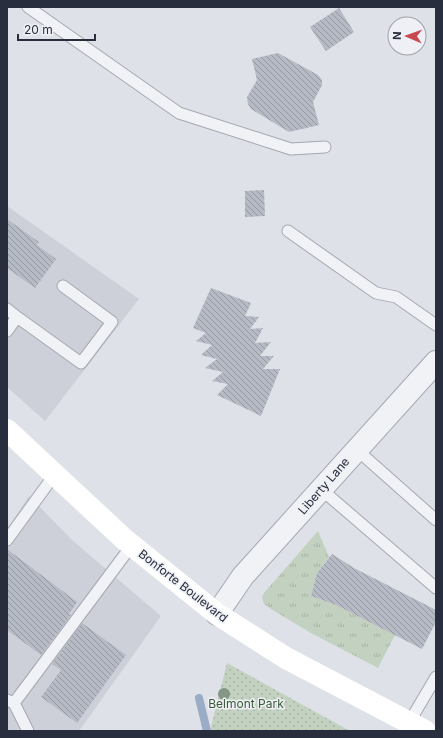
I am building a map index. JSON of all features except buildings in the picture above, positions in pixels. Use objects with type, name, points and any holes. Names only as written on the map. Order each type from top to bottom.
[{"type":"main road","name":"Bonforte Boulevard","points":[[7,430],[132,545],[217,614],[286,658],[413,728]]},
{"type":"street","name":"Liberty Lane","points":[[217,614],[243,576],[436,362]]},
{"type":"lane","points":[[28,7],[180,113],[291,149],[325,147]]},
{"type":"lane","points":[[288,231],[376,293],[396,297],[436,325]]},
{"type":"lane","points":[[7,309],[81,363],[112,322],[63,286]]},
{"type":"lane","points":[[7,331],[17,317]]},
{"type":"lane","points":[[356,449],[436,520]]},
{"type":"lane","points":[[7,540],[55,474]]},
{"type":"lane","points":[[322,490],[436,588]]},
{"type":"lane","points":[[28,731],[11,701],[132,545]]},
{"type":"lane","points":[[413,728],[436,677]]},
{"type":"shaded area","points":[[7,206],[139,299],[45,421],[7,387]]},
{"type":"shaded area","points":[[29,496],[72,540],[161,616],[79,731],[7,731],[7,529]]},
{"type":"green space","points":[[318,531],[329,557],[317,573],[311,596],[336,605],[395,635],[378,668],[311,633],[264,604],[262,597],[264,593]]},
{"type":"green space","name":"Belmont Park","points":[[227,663],[350,731],[210,731]]},
{"type":"waterway","points":[[199,698],[207,731]]}]
